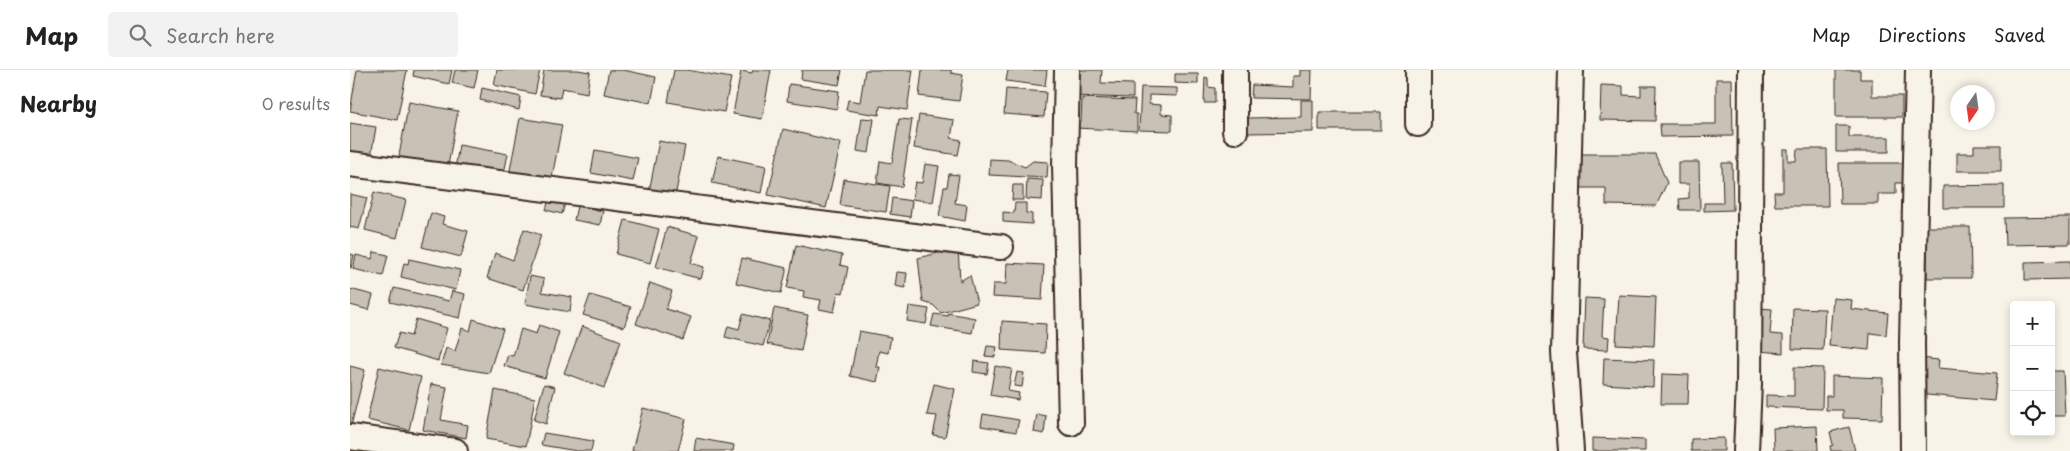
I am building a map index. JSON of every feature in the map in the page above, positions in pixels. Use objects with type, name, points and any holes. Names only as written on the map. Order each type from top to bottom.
[{"type":"street","points":[[1067,70],[1065,165],[1072,423]]},
{"type":"street","points":[[1235,70],[1235,131]]},
{"type":"street","points":[[1418,70],[1418,124]]},
{"type":"street","points":[[1571,70],[1564,353],[1571,451]]},
{"type":"street","points":[[1746,451],[1749,384],[1751,70]]},
{"type":"street","points":[[1913,451],[1912,342],[1918,70]]},
{"type":"street","points":[[350,164],[1001,247]]},
{"type":"street","points":[[350,437],[455,451]]},
{"type":"building","points":[[357,70],[407,70],[397,120],[350,111]]},
{"type":"building","points":[[414,70],[452,70],[449,84],[413,76]]},
{"type":"building","points":[[455,70],[478,70],[474,88],[452,83]]},
{"type":"building","points":[[497,70],[540,70],[535,94],[494,85]]},
{"type":"building","points":[[544,70],[590,72],[587,93],[562,88],[560,98],[540,95]]},
{"type":"building","points":[[609,70],[623,70],[656,77],[651,103],[604,94]]},
{"type":"building","points":[[674,70],[687,70],[731,78],[724,112],[668,102]]},
{"type":"building","points":[[753,70],[771,70],[762,119],[733,114],[741,71],[752,73]]},
{"type":"building","points":[[802,70],[842,70],[839,85],[801,79]]},
{"type":"building","points":[[865,70],[913,70],[907,110],[880,106],[879,115],[846,110],[848,100],[860,102]]},
{"type":"building","points":[[922,70],[951,70],[951,73],[963,75],[959,101],[919,96]]},
{"type":"building","points":[[1008,70],[1047,70],[1045,86],[1006,81]]},
{"type":"building","points":[[1073,70],[1102,70],[1101,83],[1133,84],[1133,98],[1071,96]]},
{"type":"building","points":[[1300,70],[1312,70],[1311,99],[1251,98],[1252,85],[1293,87],[1293,76],[1300,76]]},
{"type":"building","points":[[1836,70],[1860,70],[1860,79],[1872,79],[1872,96],[1902,96],[1902,117],[1836,117]]},
{"type":"building","points":[[1175,74],[1198,74],[1198,84],[1175,83]]},
{"type":"building","points":[[1205,77],[1208,78],[1208,87],[1215,88],[1215,103],[1204,103]]},
{"type":"building","points":[[1716,79],[1732,79],[1733,136],[1661,137],[1660,124],[1716,124]]},
{"type":"building","points":[[789,84],[839,91],[837,109],[787,101]]},
{"type":"building","points":[[1601,85],[1623,86],[1623,95],[1641,96],[1641,86],[1656,86],[1655,121],[1600,120]]},
{"type":"building","points":[[1141,87],[1177,88],[1177,96],[1149,95],[1149,104],[1161,105],[1161,114],[1172,115],[1172,131],[1139,130]]},
{"type":"building","points":[[482,88],[521,97],[519,110],[480,100]]},
{"type":"building","points":[[1006,89],[1046,92],[1044,117],[1004,114]]},
{"type":"building","points":[[1082,98],[1135,100],[1134,114],[1137,114],[1137,131],[1075,128],[1076,121],[1081,122]]},
{"type":"building","points":[[1301,100],[1313,100],[1313,132],[1247,133],[1247,118],[1301,117]]},
{"type":"building","points":[[409,102],[458,111],[447,171],[398,161]]},
{"type":"building","points":[[1319,112],[1381,112],[1381,130],[1319,130]]},
{"type":"building","points":[[919,115],[954,120],[951,138],[961,140],[958,155],[914,148]]},
{"type":"building","points":[[520,118],[562,125],[551,183],[509,175]]},
{"type":"building","points":[[862,118],[874,119],[869,153],[857,151]]},
{"type":"building","points":[[899,119],[912,120],[902,187],[877,183],[880,161],[892,163]]},
{"type":"building","points":[[350,123],[376,127],[370,162],[350,158]]},
{"type":"building","points":[[1836,126],[1849,126],[1849,137],[1889,137],[1889,152],[1836,152]]},
{"type":"building","points":[[783,129],[841,143],[826,208],[768,195]]},
{"type":"building","points":[[659,141],[685,146],[675,197],[649,192]]},
{"type":"building","points":[[459,145],[508,154],[503,178],[455,169]]},
{"type":"building","points":[[1974,145],[2001,145],[2001,171],[1957,171],[1957,153],[1974,153]]},
{"type":"building","points":[[1783,149],[1788,149],[1788,161],[1796,161],[1797,149],[1827,149],[1828,206],[1775,206],[1774,192],[1783,192]]},
{"type":"building","points":[[595,150],[638,158],[633,181],[591,173]]},
{"type":"building","points":[[1575,154],[1655,154],[1667,183],[1656,206],[1606,205],[1606,188],[1574,188]]},
{"type":"building","points":[[718,156],[766,166],[761,193],[712,183]]},
{"type":"building","points":[[990,159],[1008,160],[1025,167],[1033,161],[1048,162],[1047,178],[989,175]]},
{"type":"building","points":[[1678,162],[1699,162],[1700,210],[1680,210],[1679,199],[1689,198],[1689,184],[1678,184]]},
{"type":"building","points":[[1722,163],[1732,163],[1733,210],[1704,211],[1704,203],[1723,203]]},
{"type":"building","points":[[1839,163],[1903,163],[1903,183],[1896,183],[1896,194],[1878,194],[1878,204],[1840,204]]},
{"type":"building","points":[[925,164],[939,166],[933,202],[912,199],[915,182],[922,183]]},
{"type":"building","points":[[949,174],[959,175],[955,203],[967,205],[965,221],[939,216],[944,187],[947,187]]},
{"type":"building","points":[[844,179],[890,186],[886,212],[840,205]]},
{"type":"building","points":[[1027,179],[1043,180],[1042,200],[1026,199]]},
{"type":"building","points":[[1013,185],[1023,185],[1023,200],[1012,200]]},
{"type":"building","points":[[2004,185],[2004,208],[1943,208],[1943,186]]},
{"type":"building","points":[[374,192],[406,200],[397,238],[365,230]]},
{"type":"building","points":[[350,194],[367,198],[359,229],[350,227]]},
{"type":"building","points":[[892,198],[912,201],[910,217],[890,214]]},
{"type":"building","points":[[549,199],[565,203],[562,214],[546,210]]},
{"type":"building","points":[[1015,203],[1026,203],[1026,213],[1032,214],[1032,224],[1003,222],[1003,212],[1014,213]]},
{"type":"building","points":[[577,206],[603,211],[600,225],[574,220]]},
{"type":"building","points":[[431,213],[444,217],[442,224],[468,231],[461,257],[422,247]]},
{"type":"building","points":[[2070,217],[2070,244],[2005,245],[2004,218]]},
{"type":"building","points":[[625,220],[659,229],[650,263],[616,254]]},
{"type":"building","points":[[667,227],[699,236],[691,263],[704,267],[701,279],[656,267]]},
{"type":"building","points":[[1927,227],[1970,227],[1971,278],[1927,278]]},
{"type":"building","points":[[524,229],[541,235],[523,290],[487,278],[495,253],[513,260]]},
{"type":"building","points":[[796,245],[842,255],[840,265],[848,267],[843,293],[838,292],[834,312],[819,309],[821,300],[803,297],[804,291],[787,288]]},
{"type":"building","points":[[958,248],[960,281],[970,275],[977,303],[941,313],[933,305],[923,302],[918,258]]},
{"type":"building","points":[[374,252],[388,255],[383,276],[353,269],[356,255],[372,259]]},
{"type":"building","points":[[350,254],[354,255],[351,268],[350,268]]},
{"type":"building","points":[[742,258],[787,268],[781,293],[736,283]]},
{"type":"building","points":[[409,259],[460,270],[456,290],[401,277],[404,263],[408,264]]},
{"type":"building","points":[[2070,261],[2070,279],[2025,280],[2025,262]]},
{"type":"building","points":[[1007,263],[1044,265],[1042,300],[992,297],[993,284],[1006,284]]},
{"type":"building","points":[[897,272],[907,273],[905,288],[895,286]]},
{"type":"building","points":[[530,276],[544,279],[542,292],[572,297],[570,312],[525,304]]},
{"type":"building","points":[[650,283],[672,291],[666,309],[691,317],[683,340],[636,324]]},
{"type":"building","points":[[394,288],[449,301],[452,291],[465,294],[460,318],[390,302]]},
{"type":"building","points":[[350,289],[373,295],[369,310],[350,305]]},
{"type":"building","points":[[590,295],[631,307],[624,327],[583,315]]},
{"type":"building","points":[[1619,295],[1656,297],[1654,346],[1616,344]]},
{"type":"building","points":[[1585,298],[1604,299],[1602,336],[1609,337],[1608,350],[1583,349]]},
{"type":"building","points":[[1833,298],[1852,300],[1851,309],[1888,313],[1886,335],[1870,333],[1869,350],[1829,346]]},
{"type":"building","points":[[909,306],[929,309],[926,324],[907,321]]},
{"type":"building","points":[[774,308],[808,315],[801,351],[767,344]]},
{"type":"building","points":[[1760,308],[1772,309],[1770,334],[1783,335],[1783,353],[1758,351]]},
{"type":"building","points":[[1793,308],[1825,309],[1823,350],[1792,349]]},
{"type":"building","points":[[948,313],[975,318],[972,333],[931,326],[934,314],[948,316]]},
{"type":"building","points":[[743,314],[770,321],[763,346],[725,337],[728,326],[739,329]]},
{"type":"building","points":[[416,319],[447,328],[438,361],[394,348],[399,333],[411,336]]},
{"type":"building","points":[[473,319],[503,329],[489,373],[441,365],[446,348],[455,351],[462,328],[470,331]]},
{"type":"building","points":[[1002,321],[1046,324],[1045,353],[1001,350]]},
{"type":"building","points":[[539,325],[559,332],[545,378],[504,366],[508,355],[513,356],[521,329],[536,334]]},
{"type":"building","points":[[582,326],[621,341],[604,388],[564,373]]},
{"type":"building","points":[[859,331],[891,337],[888,353],[879,351],[876,367],[880,367],[877,382],[850,376]]},
{"type":"building","points":[[987,346],[997,347],[995,357],[985,356]]},
{"type":"building","points":[[1604,358],[1654,360],[1653,387],[1603,384]]},
{"type":"building","points":[[1920,358],[1939,360],[1938,368],[1997,373],[1994,401],[1916,394]]},
{"type":"building","points":[[974,361],[989,363],[987,374],[973,372]]},
{"type":"building","points":[[350,366],[365,370],[351,426],[350,426]]},
{"type":"building","points":[[995,366],[1012,369],[1008,391],[1019,393],[1018,400],[990,395]]},
{"type":"building","points":[[379,367],[421,377],[409,430],[367,420]]},
{"type":"building","points":[[1794,367],[1823,368],[1822,409],[1766,407],[1766,395],[1794,396]]},
{"type":"building","points":[[2055,371],[2063,371],[2065,416],[2055,416]]},
{"type":"building","points":[[1017,372],[1024,373],[1022,387],[1014,386]]},
{"type":"building","points":[[1662,374],[1689,375],[1688,404],[1661,404]]},
{"type":"building","points":[[1832,376],[1883,378],[1882,419],[1843,418],[1843,410],[1826,410],[1826,396],[1832,396]]},
{"type":"building","points":[[431,384],[447,387],[441,420],[468,425],[466,438],[423,430]]},
{"type":"building","points":[[544,384],[555,387],[546,424],[534,420]]},
{"type":"building","points":[[934,384],[955,389],[945,437],[933,435],[937,416],[927,415]]},
{"type":"building","points":[[495,390],[535,398],[526,446],[486,439]]},
{"type":"building","points":[[643,408],[686,419],[678,451],[632,451]]},
{"type":"building","points":[[983,414],[1019,420],[1016,432],[981,426]]},
{"type":"building","points":[[1037,414],[1046,416],[1044,434],[1034,432]]},
{"type":"building","points":[[1817,426],[1818,451],[1774,451],[1773,428]]},
{"type":"building","points":[[1849,427],[1855,451],[1831,451],[1830,446],[1833,445],[1830,432]]},
{"type":"building","points":[[544,433],[593,441],[591,451],[577,451],[541,445]]},
{"type":"building","points":[[696,438],[734,445],[733,451],[694,451]]},
{"type":"building","points":[[1592,438],[1645,440],[1645,451],[1592,451]]},
{"type":"building","points":[[1724,438],[1724,451],[1691,451],[1691,439]]}]
